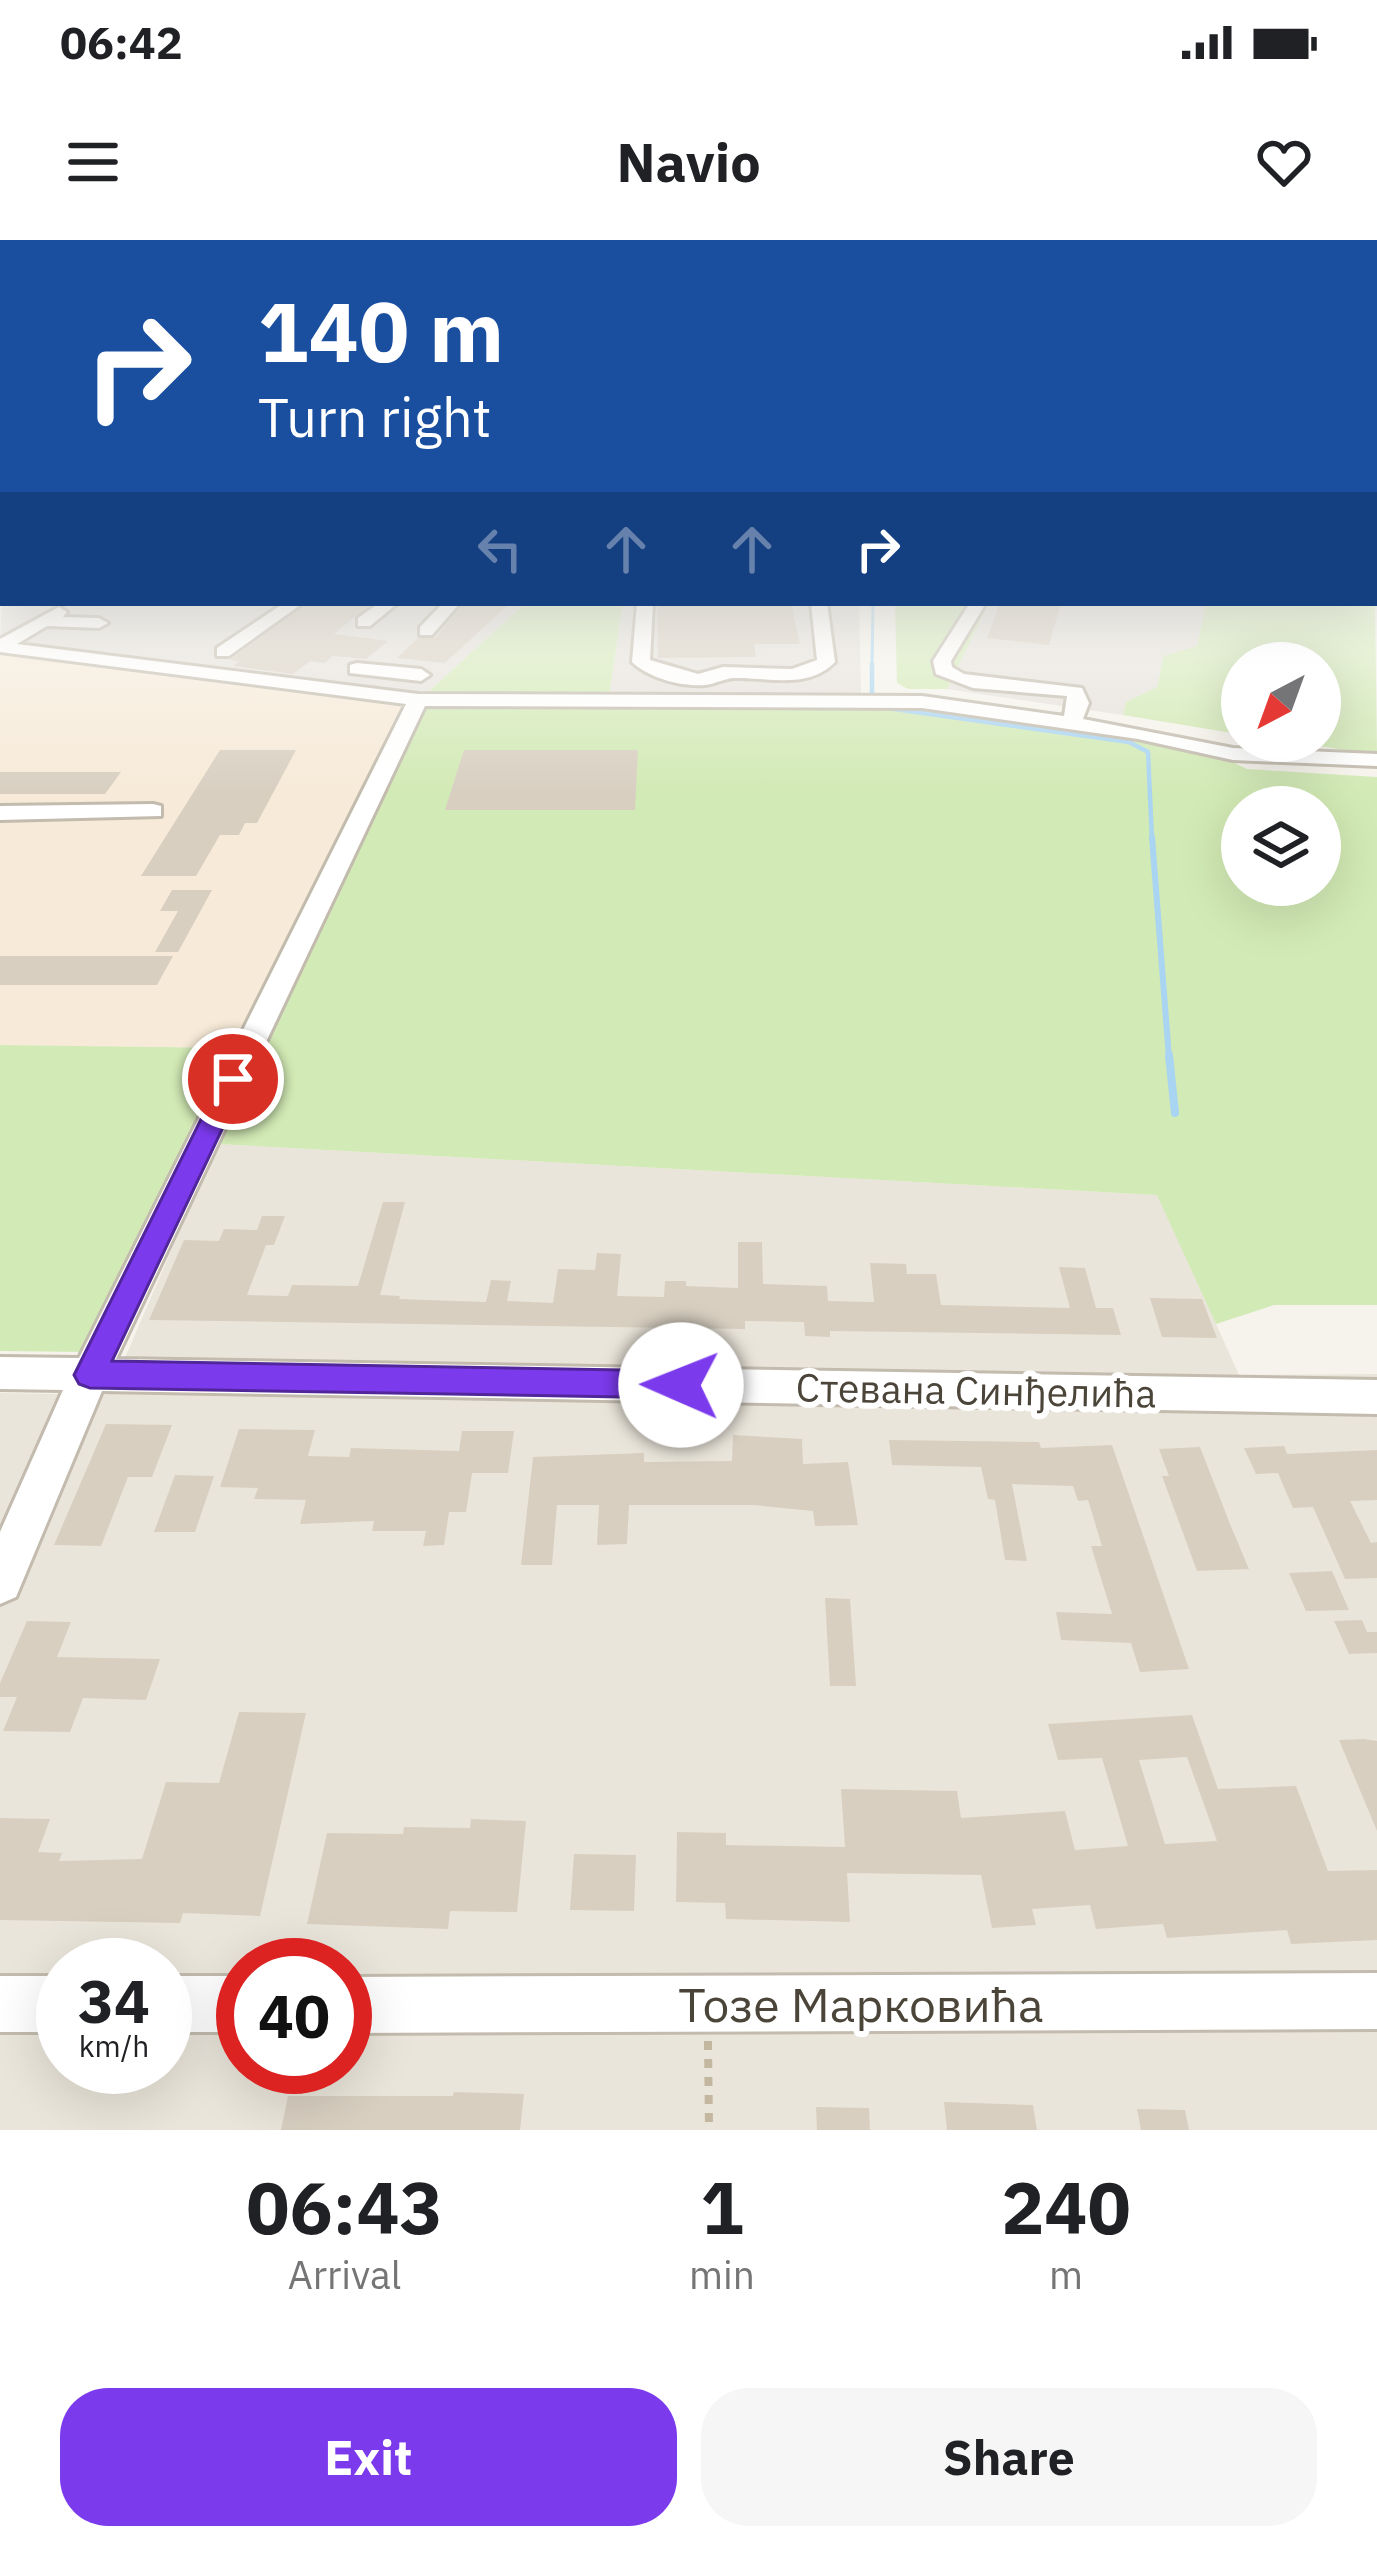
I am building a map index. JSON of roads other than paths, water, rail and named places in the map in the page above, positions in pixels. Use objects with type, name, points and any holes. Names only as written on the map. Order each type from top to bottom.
[{"type":"street","points":[[0,646],[48,617]]},
{"type":"street","points":[[58,617],[99,623]]},
{"type":"street","points":[[245,655],[223,652],[274,617]]},
{"type":"street","points":[[364,622],[371,617]]},
{"type":"street","points":[[426,631],[439,617]]},
{"type":"street","points":[[644,617],[641,662],[655,670],[704,680],[726,673],[806,673],[822,668],[826,662],[821,617]]},
{"type":"street","points":[[971,617],[942,662],[943,670],[970,682],[1075,692],[1079,704],[1072,722]]},
{"type":"street","points":[[0,646],[302,682],[696,702],[922,702],[1072,722],[1233,754],[1377,760]]},
{"type":"street","points":[[696,702],[704,680]]},
{"type":"street","points":[[0,1582],[90,1375],[420,688]]},
{"type":"street","points":[[0,813],[153,812]]},
{"type":"street","name":"Стевана Синђелића","points":[[0,1373],[1377,1397]]},
{"type":"street","name":"Тозе Марковића","points":[[372,2005],[1377,2000]]},
{"type":"street","points":[[0,2004],[36,2004]]},
{"type":"waterway","points":[[872,667],[873,617]]},
{"type":"waterway","points":[[872,667],[872,696]]},
{"type":"waterway","points":[[887,708],[1129,742],[1148,752],[1152,840]]},
{"type":"waterway","points":[[1152,837],[1169,1058]]},
{"type":"waterway","points":[[1169,1055],[1175,1113]]}]
